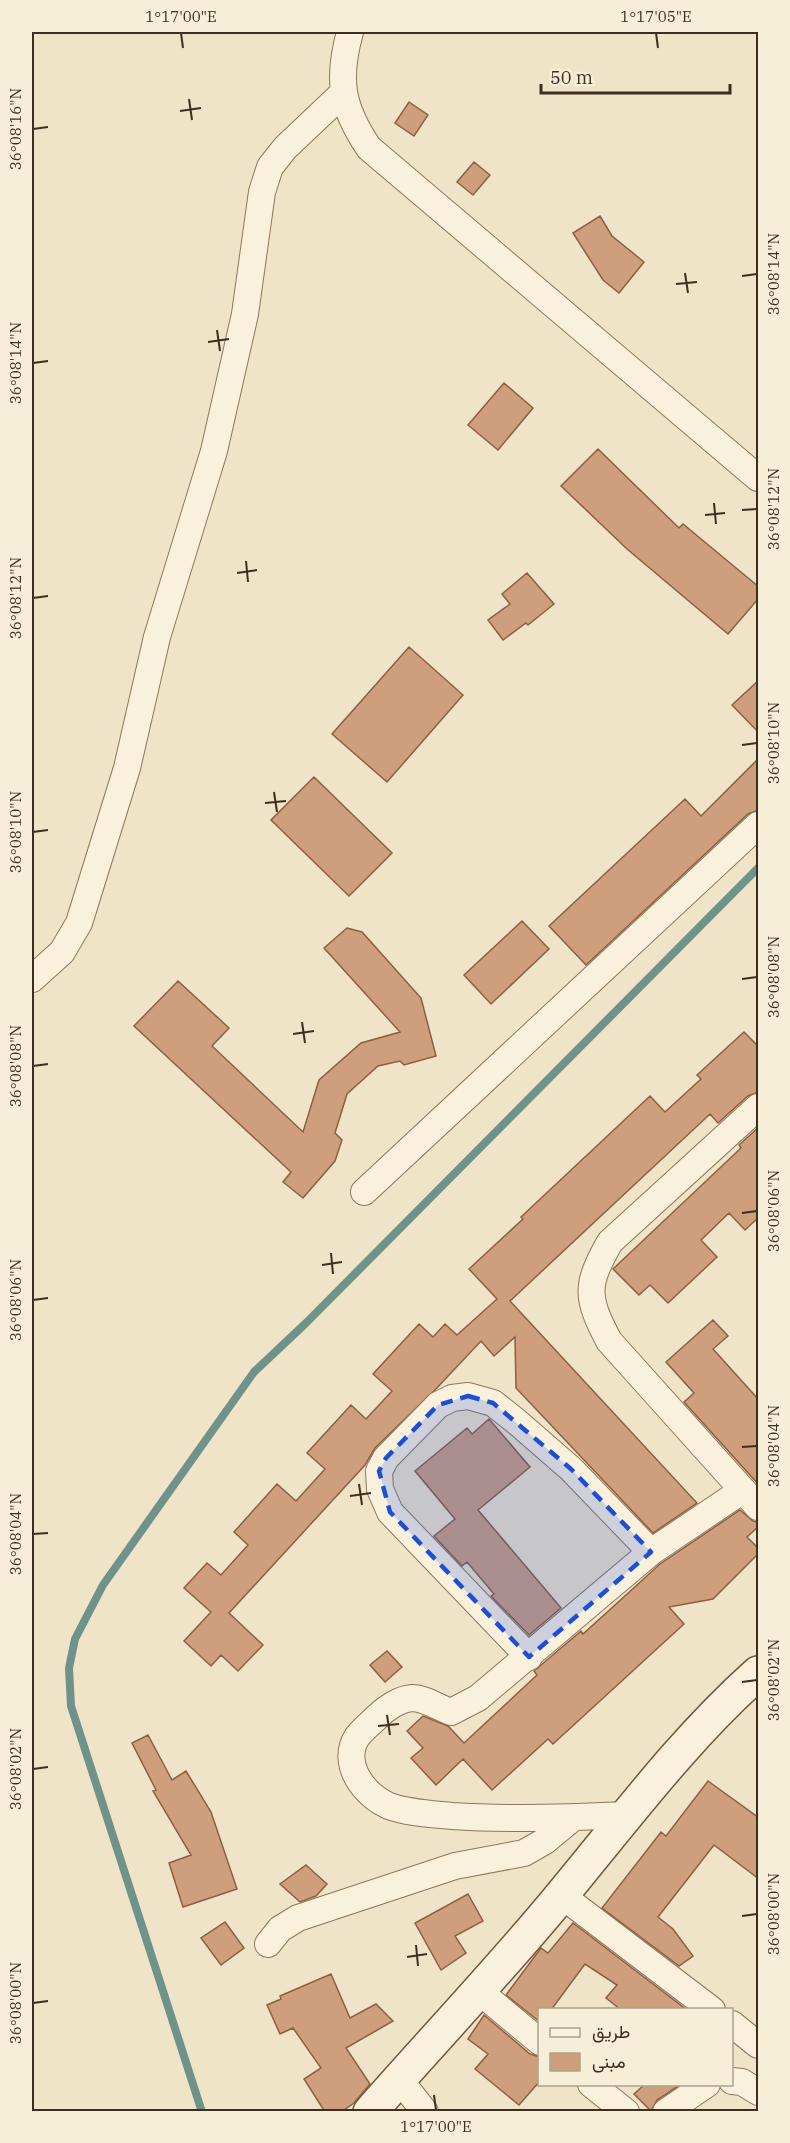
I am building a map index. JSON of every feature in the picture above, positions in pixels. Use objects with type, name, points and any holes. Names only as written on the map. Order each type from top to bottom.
[{"type":"main road","points":[[370,2112],[480,1992],[625,1815],[706,1722],[759,1673]]},
{"type":"street","points":[[350,32],[344,54],[342,94],[351,122],[381,160],[759,478]]},
{"type":"street","points":[[32,979],[62,952],[79,923],[127,768],[157,637],[214,451],[245,314],[258,215],[270,167],[291,141],[342,94]]},
{"type":"street","points":[[364,1192],[759,825]]},
{"type":"street","points":[[625,1815],[482,1818],[427,1814],[390,1806],[367,1793],[357,1779],[353,1750],[357,1737],[385,1709],[412,1698],[451,1712],[461,1709],[529,1657],[651,1551],[751,1498],[609,1341],[593,1310],[591,1289],[597,1266],[610,1242],[759,1107]]},
{"type":"street","points":[[529,1657],[390,1512],[380,1489],[379,1471],[386,1458],[438,1405],[452,1398],[468,1396],[493,1404],[571,1469],[651,1551]]},
{"type":"street","points":[[268,1944],[280,1929],[298,1918],[455,1866],[524,1853],[545,1841],[574,1817]]},
{"type":"street","points":[[561,1895],[709,2008]]},
{"type":"street","points":[[480,1992],[538,2040]]},
{"type":"street","points":[[733,2025],[759,2044]]},
{"type":"street","points":[[399,2079],[426,2112]]},
{"type":"street","points":[[733,2081],[742,2082],[759,2092]]},
{"type":"street","points":[[592,2086],[626,2112]]},
{"type":"street","points":[[666,2112],[705,2086]]},
{"type":"highlighted area","points":[[468,1396],[493,1403],[571,1469],[651,1552],[529,1657],[390,1512],[379,1471],[386,1458],[438,1405]]},
{"type":"building","points":[[409,102],[428,115],[414,136],[395,123]]},
{"type":"building","points":[[474,162],[490,175],[473,195],[457,182]]},
{"type":"building","points":[[600,216],[612,236],[644,262],[619,293],[603,280],[573,233]]},
{"type":"building","points":[[504,383],[533,408],[498,450],[468,425]]},
{"type":"building","points":[[598,449],[679,528],[683,524],[759,587],[759,598],[728,634],[627,549],[561,486]]},
{"type":"building","points":[[527,573],[554,604],[528,625],[526,623],[503,640],[488,620],[510,604],[502,594]]},
{"type":"building","points":[[409,647],[463,695],[387,782],[332,734]]},
{"type":"building","points":[[759,680],[759,733],[732,705]]},
{"type":"building","points":[[759,758],[759,810],[748,814],[586,965],[549,926],[685,799],[701,816]]},
{"type":"building","points":[[314,777],[392,853],[349,896],[271,820]]},
{"type":"building","points":[[522,921],[549,949],[491,1004],[464,975]]},
{"type":"building","points":[[347,928],[362,932],[421,998],[436,1056],[404,1065],[400,1061],[378,1066],[347,1094],[335,1133],[342,1140],[335,1161],[303,1198],[283,1182],[291,1172],[134,1026],[178,981],[229,1028],[212,1046],[303,1132],[319,1080],[361,1043],[400,1032],[324,948]]},
{"type":"building","points":[[744,1032],[759,1047],[759,1092],[748,1096],[718,1123],[710,1114],[510,1301],[697,1503],[653,1533],[516,1388],[515,1337],[494,1356],[481,1341],[435,1390],[375,1448],[365,1465],[229,1613],[263,1645],[238,1671],[221,1655],[211,1666],[184,1641],[211,1612],[184,1588],[207,1563],[221,1575],[248,1545],[234,1532],[277,1484],[296,1501],[325,1469],[307,1453],[351,1405],[366,1419],[392,1391],[373,1374],[419,1324],[433,1337],[445,1324],[457,1335],[497,1299],[469,1269],[523,1219],[521,1217],[650,1096],[665,1112],[701,1079],[697,1075]]},
{"type":"building","points":[[759,1127],[759,1217],[745,1230],[729,1213],[701,1240],[717,1257],[668,1303],[650,1285],[639,1295],[613,1269],[741,1148],[739,1145]]},
{"type":"building","points":[[713,1320],[728,1336],[713,1349],[759,1400],[759,1485],[684,1402],[694,1393],[666,1362]]},
{"type":"building","points":[[489,1419],[530,1467],[478,1510],[561,1608],[529,1635],[491,1596],[494,1594],[467,1562],[462,1566],[434,1536],[455,1519],[415,1471],[467,1428],[472,1434]]},
{"type":"building","points":[[740,1510],[753,1521],[759,1522],[759,1526],[747,1537],[759,1549],[759,1553],[713,1599],[669,1607],[684,1624],[553,1744],[548,1739],[492,1790],[463,1759],[436,1785],[411,1758],[423,1748],[407,1731],[423,1716],[448,1726],[464,1743],[537,1675],[534,1671],[581,1631],[583,1634],[660,1564]]},
{"type":"building","points":[[387,1651],[402,1667],[385,1682],[370,1665]]},
{"type":"building","points":[[148,1735],[172,1780],[186,1771],[211,1812],[237,1889],[183,1907],[169,1863],[191,1855],[153,1791],[156,1790],[132,1743]]},
{"type":"building","points":[[708,1781],[759,1818],[759,1879],[714,1845],[658,1917],[673,1929],[693,1956],[679,1966],[602,1908],[661,1832],[666,1836]]},
{"type":"building","points":[[306,1865],[327,1884],[316,1896],[300,1902],[280,1884]]},
{"type":"building","points":[[468,1894],[483,1921],[455,1936],[466,1953],[441,1970],[415,1923]]},
{"type":"building","points":[[225,1922],[244,1948],[221,1965],[201,1938]]},
{"type":"building","points":[[573,1923],[684,2008],[618,2008],[606,1998],[617,1985],[585,1964],[552,2008],[538,2008],[538,2020],[506,1995],[541,1948],[548,1953]]},
{"type":"building","points":[[331,1974],[350,2018],[376,2004],[393,2021],[346,2048],[370,2084],[354,2103],[341,2112],[325,2112],[304,2079],[321,2068],[293,2028],[280,2034],[267,2005],[281,1999],[280,1996]]},
{"type":"building","points":[[484,2015],[530,2054],[538,2056],[538,2083],[519,2105],[475,2069],[488,2054],[468,2039]]},
{"type":"building","points":[[643,2086],[678,2086],[657,2100],[651,2111],[634,2094]]},
{"type":"waterway","points":[[202,2112],[71,1706],[69,1668],[75,1639],[103,1585],[254,1372],[306,1323],[758,868]]}]
